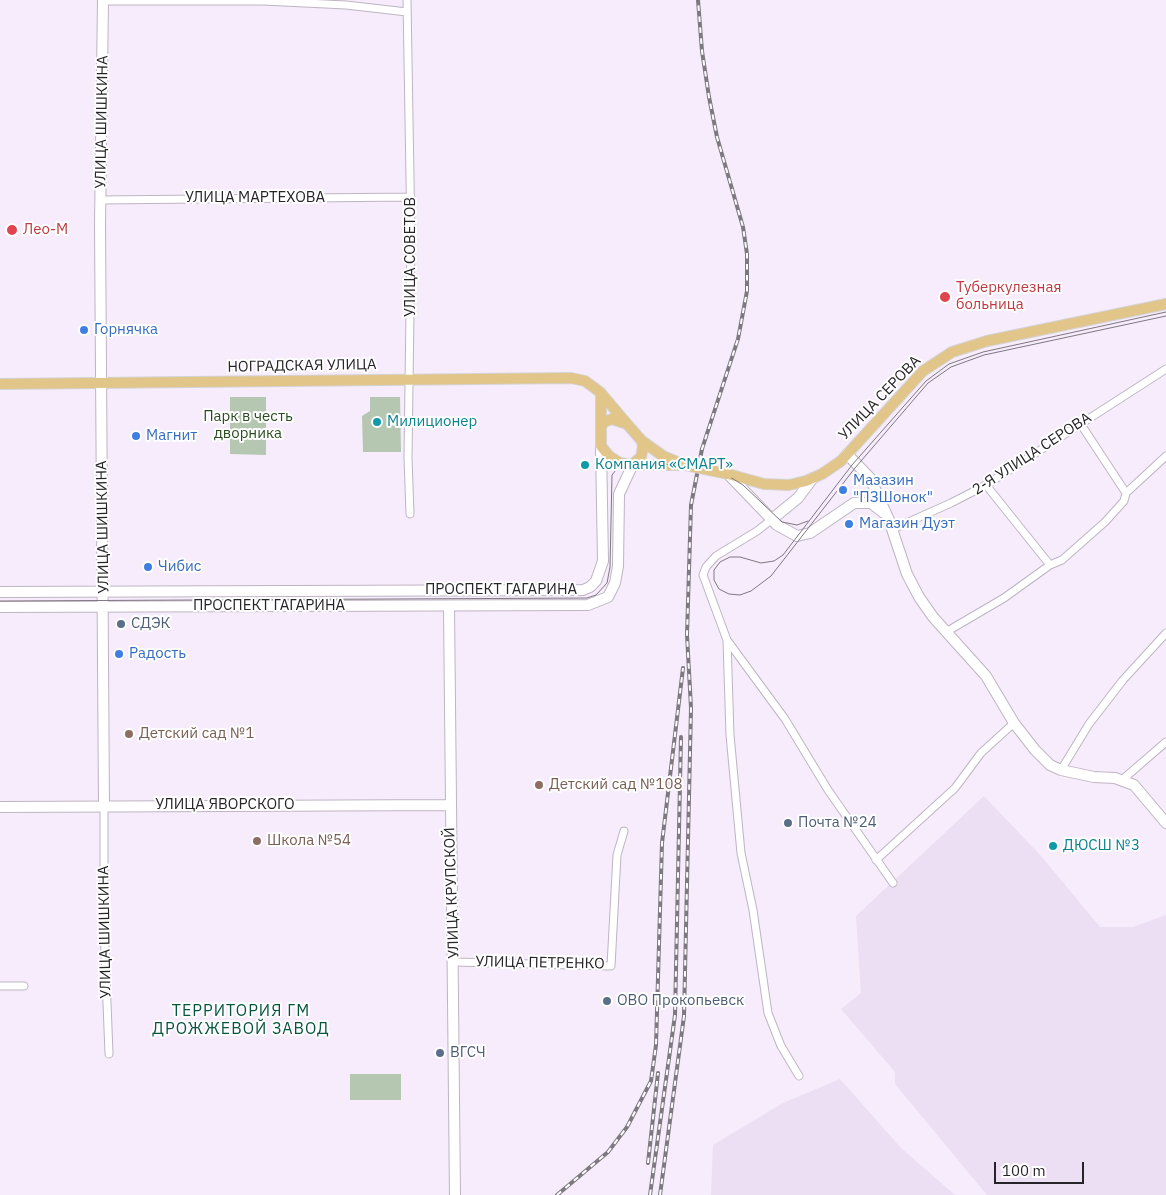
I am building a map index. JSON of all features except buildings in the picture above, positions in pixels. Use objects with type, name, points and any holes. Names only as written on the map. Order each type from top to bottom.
[{"type":"main road","name":"УЛИЦА ШИШКИНА","points":[[103,1],[100,200],[104,805]]},
{"type":"main road","name":"УЛИЦА СЕРОВА","points":[[685,466],[728,474],[758,483],[774,485],[796,484],[829,470],[847,454],[923,371],[952,352],[987,341],[1166,304]]},
{"type":"main road","name":"НОГРАДСКАЯ УЛИЦА","points":[[0,384],[571,378],[585,381],[600,392],[627,424]]},
{"type":"main road","points":[[600,392],[601,446],[609,456],[620,463],[685,466]]},
{"type":"main road","points":[[601,427],[606,420],[612,419],[627,424],[642,441],[663,456],[685,466]]},
{"type":"main road","points":[[633,464],[642,455],[642,441]]},
{"type":"main road","name":"ПРОСПЕКТ ГАГАРИНА","points":[[0,592],[583,590],[593,585],[600,574],[603,561],[601,446]]},
{"type":"main road","points":[[847,454],[870,478],[893,529],[907,574],[919,597],[946,632],[986,676],[1014,723],[1035,750],[1050,765],[1061,770],[1122,780],[1134,785],[1166,823]]},
{"type":"main road","name":"ПРОСПЕКТ ГАГАРИНА","points":[[0,607],[588,605],[608,597],[616,583],[619,494],[633,464]]},
{"type":"main road","points":[[728,474],[771,520],[782,529],[799,536],[810,533],[854,503],[870,503],[888,517]]},
{"type":"main road","points":[[771,520],[798,498],[813,478]]},
{"type":"main road","name":"УЛИЦА КРУПСКОЙ","points":[[449,606],[455,1195]]},
{"type":"main road","name":"УЛИЦА ЯВОРСКОГО","points":[[0,807],[104,805],[450,805]]},
{"type":"street","name":"УЛИЦА СОВЕТОВ","points":[[407,0],[411,197],[408,458],[410,514]]},
{"type":"street","points":[[103,1],[263,1],[346,5],[407,12]]},
{"type":"street","name":"УЛИЦА МАРТЕХОВА","points":[[100,200],[411,197]]},
{"type":"street","name":"2-Я УЛИЦА СЕРОВА","points":[[893,529],[986,485],[1080,423],[1165,373]]},
{"type":"street","points":[[1080,423],[1126,493]]},
{"type":"street","points":[[946,632],[1004,598],[1050,565],[1062,560],[1105,522],[1124,501],[1126,493],[1166,456]]},
{"type":"street","points":[[986,485],[1050,565]]},
{"type":"street","points":[[771,520],[757,531],[716,556],[706,567],[705,581],[726,640],[785,720],[828,790],[893,883]]},
{"type":"street","name":"УЛИЦА КРУПСКОЙ","points":[[449,590],[449,606]]},
{"type":"street","points":[[1061,770],[1100,709],[1123,680],[1166,633]]},
{"type":"street","points":[[726,640],[730,735],[741,853],[753,910],[768,1013],[781,1046],[799,1076]]},
{"type":"street","points":[[876,860],[955,788],[981,753],[1014,723]]},
{"type":"street","points":[[1122,780],[1166,742]]},
{"type":"street","name":"УЛИЦА ШИШКИНА","points":[[104,805],[104,926],[109,1054]]},
{"type":"street","name":"УЛИЦА ПЕТРЕНКО","points":[[454,962],[611,966],[617,855],[624,831]]},
{"type":"street","points":[[0,986],[24,986]]},
{"type":"shaded area","points":[[984,796],[1041,856],[1100,927],[1133,927],[1166,915],[1166,1195],[987,1195],[895,1084],[895,1072],[841,1009],[861,993],[856,916]]},
{"type":"shaded area","points":[[840,1079],[901,1148],[955,1195],[711,1195],[713,1145],[783,1103]]},
{"type":"green space","name":"Парк в честь дворника","points":[[230,397],[266,397],[266,455],[230,454]]},
{"type":"green space","points":[[370,397],[400,397],[401,452],[363,452],[362,416],[370,411]]},
{"type":"green space","points":[[350,1074],[401,1074],[401,1100],[350,1100]]},
{"type":"tram line","points":[[1166,312],[983,352],[949,364],[926,381],[852,465],[783,555],[774,561],[761,563],[740,557],[730,557],[720,562],[714,570],[714,580],[719,589],[729,594],[740,595],[751,591],[771,576],[855,468],[928,383],[951,367],[984,355],[1166,316]]},
{"type":"tram line","points":[[0,601],[587,598],[596,595],[607,583],[610,567],[612,475],[619,466],[631,462],[665,464],[730,477],[743,485],[782,522],[797,525],[808,521]]},
{"type":"railway","points":[[660,1195],[684,1016],[691,708],[687,635],[691,505],[702,449],[738,339],[747,291],[747,254],[743,227],[717,137],[709,97],[702,51],[698,0]]},
{"type":"railway","points":[[557,1195],[608,1152],[627,1127],[651,1081],[656,1045],[662,843],[683,668]]},
{"type":"railway","points":[[650,1195],[675,1015],[681,737]]},
{"type":"railway","points":[[648,1163],[658,1073]]},
{"type":"place","name":"Лео-М","points":[[12,230]]},
{"type":"place","name":"Туберкулезная больница","points":[[945,297]]},
{"type":"place","name":"Горнячка","points":[[84,330]]},
{"type":"place","name":"Милиционер","points":[[377,422]]},
{"type":"place","name":"Магнит","points":[[136,436]]},
{"type":"place","name":"Компания «СМАРТ»","points":[[585,465]]},
{"type":"place","name":"Мазазин \"ПЗШонок\"","points":[[843,490]]},
{"type":"place","name":"Магазин Дуэт","points":[[849,524]]},
{"type":"place","name":"Чибис","points":[[148,567]]},
{"type":"place","name":"СДЭК","points":[[121,624]]},
{"type":"place","name":"Радость","points":[[119,654]]},
{"type":"place","name":"Детский сад №1","points":[[129,734]]},
{"type":"place","name":"Детский сад №108","points":[[539,785]]},
{"type":"place","name":"Почта №24","points":[[788,823]]},
{"type":"place","name":"Школа №54","points":[[257,841]]},
{"type":"place","name":"ДЮСШ №3","points":[[1053,846]]},
{"type":"place","name":"ОВО Прокопьевск","points":[[607,1001]]},
{"type":"place","name":"ВГСЧ","points":[[440,1053]]},
{"type":"district","name":"ТЕРРИТОРИЯ ГМ ДРОЖЖЕВОЙ ЗАВОД","points":[[241,1020]]}]
